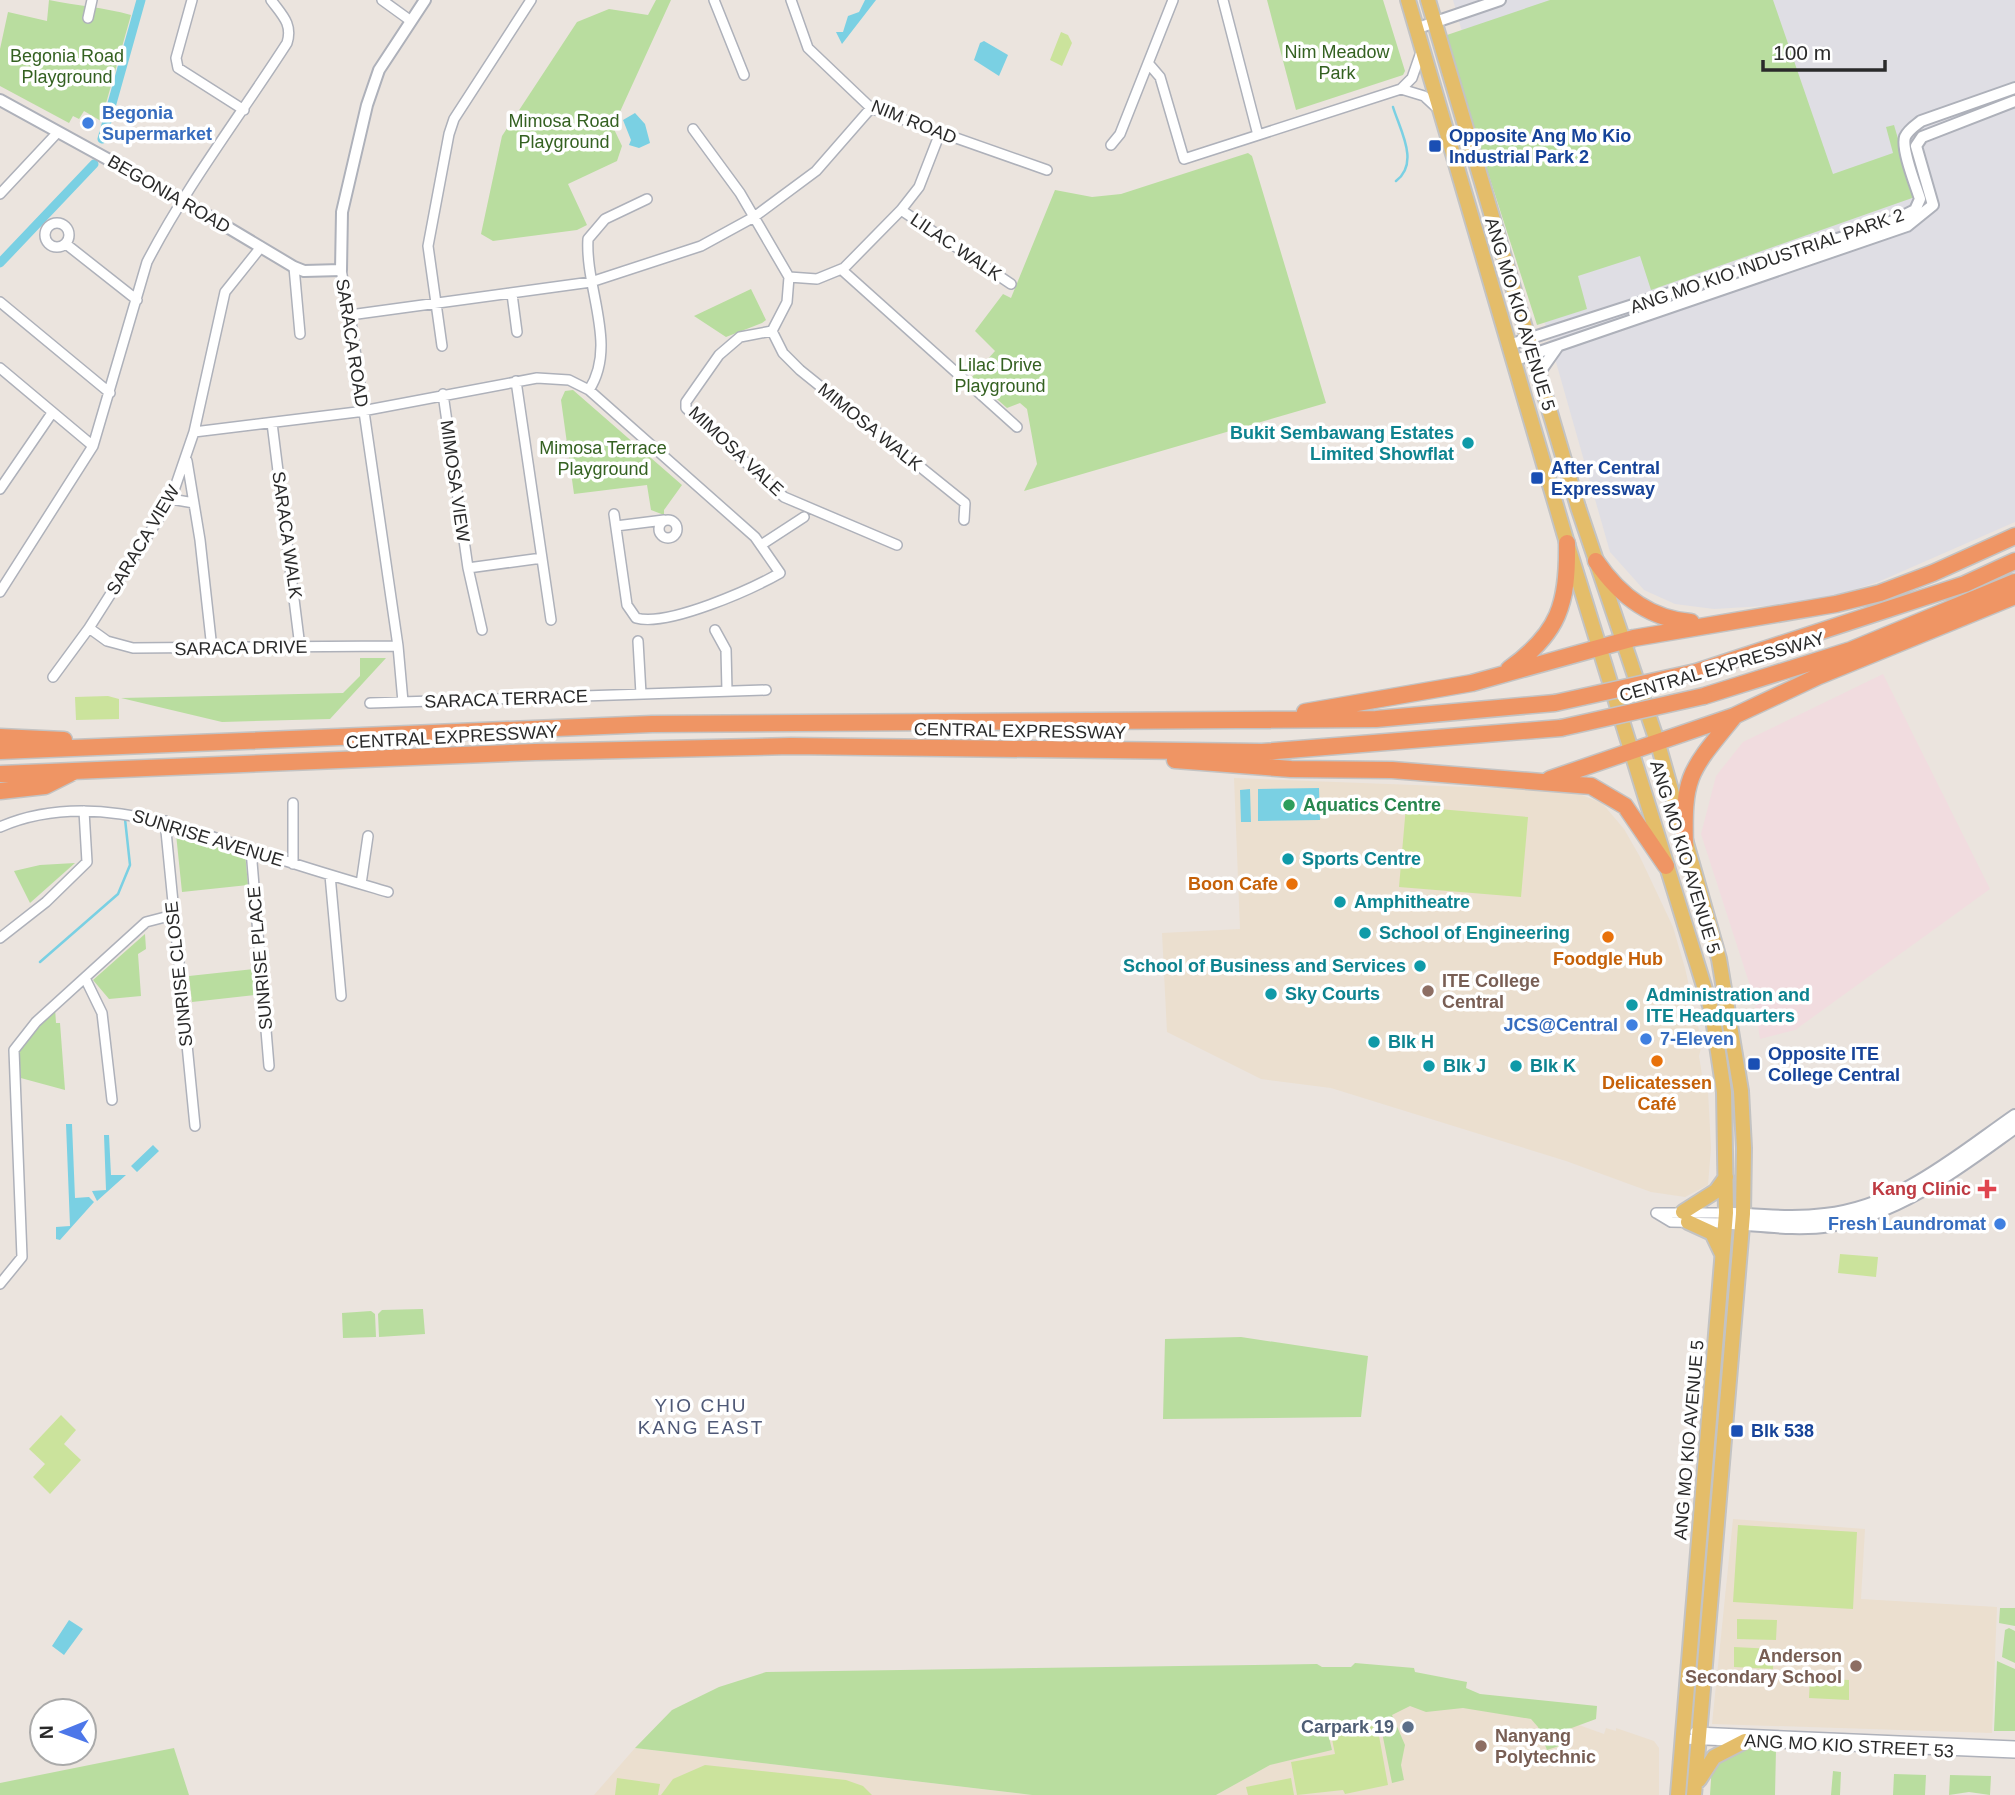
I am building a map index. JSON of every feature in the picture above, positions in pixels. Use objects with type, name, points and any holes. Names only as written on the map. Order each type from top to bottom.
[{"type":"highway","points":[[1254,721],[1269,716],[1434,691],[1622,642],[1836,604],[1880,593],[2015,536]]},
{"type":"highway","points":[[1500,675],[1528,654],[1553,626],[1566,595],[1567,543]]},
{"type":"highway","points":[[1596,561],[1614,584],[1647,611],[1668,620],[1718,623]]},
{"type":"highway","name":"CENTRAL EXPRESSWAY","points":[[0,751],[652,724],[1376,719],[1555,703],[1696,672],[1965,584],[2015,561]]},
{"type":"highway","name":"CENTRAL EXPRESSWAY","points":[[0,774],[536,752],[792,746],[1262,752],[1561,728],[1704,696],[1851,650],[2015,582]]},
{"type":"highway","points":[[1544,780],[1658,744],[1734,716],[1804,682],[2015,596]]},
{"type":"highway","points":[[1685,846],[1684,793],[1689,779],[1704,753],[1734,716]]},
{"type":"highway","points":[[0,737],[49,737],[79,746]]},
{"type":"highway","points":[[1128,752],[1215,764],[1544,780],[1602,790],[1625,806],[1666,866]]},
{"type":"highway","points":[[0,791],[45,786],[77,770]]},
{"type":"main road","name":"ANG MO KIO AVENUE 5","points":[[1408,0],[1421,52],[1567,543],[1602,648],[1712,1012],[1724,1092],[1727,1176],[1723,1255],[1678,1795]]},
{"type":"main road","name":"ANG MO KIO AVENUE 5","points":[[1428,0],[1596,561],[1658,744],[1719,959],[1737,1059],[1744,1148],[1742,1219],[1695,1791]]},
{"type":"main road","points":[[1742,1219],[1826,1215],[1869,1206],[1920,1183],[2015,1116]]},
{"type":"main road","points":[[1725,1218],[1812,1226],[1872,1214],[1925,1190],[2015,1127]]},
{"type":"main road","points":[[1723,1255],[1712,1233],[1685,1217],[1716,1191],[1727,1176]]},
{"type":"main road","points":[[1703,1476],[1713,1471],[1719,1478]]},
{"type":"main road","points":[[1695,1791],[1714,1757],[1745,1741]]},
{"type":"street","points":[[88,18],[92,0]]},
{"type":"street","points":[[192,0],[176,58],[178,68],[244,110]]},
{"type":"street","points":[[0,592],[93,446],[147,262],[182,200],[244,110],[290,33],[288,23],[271,0]]},
{"type":"street","points":[[382,0],[411,21]]},
{"type":"street","name":"SARACA ROAD","points":[[403,702],[395,624],[350,315],[341,270],[342,212],[367,105],[379,70],[425,0]]},
{"type":"street","points":[[442,346],[429,234],[449,134],[454,120],[531,0]]},
{"type":"street","points":[[714,0],[744,75]]},
{"type":"street","name":"NIM ROAD","points":[[791,0],[808,48],[871,107],[1047,170]]},
{"type":"street","points":[[1111,145],[1120,134],[1174,0]]},
{"type":"street","points":[[1223,0],[1258,135]]},
{"type":"street","points":[[1415,29],[1500,0]]},
{"type":"street","points":[[1148,63],[1160,77],[1184,159],[1401,89],[1412,78],[1421,52]]},
{"type":"street","name":"ANG MO KIO INDUSTRIAL PARK 2","points":[[1509,345],[1659,299],[1892,221],[1915,210],[1920,199],[1905,147],[1905,137],[1912,128],[1921,121],[2015,88]]},
{"type":"street","points":[[1401,89],[1424,96],[1438,108]]},
{"type":"street","name":"BEGONIA ROAD","points":[[0,100],[182,200],[294,267],[316,271],[341,270]]},
{"type":"street","name":"ANG MO KIO INDUSTRIAL PARK 2","points":[[1513,361],[1907,226],[1933,205],[1916,146],[1922,137],[2015,101]]},
{"type":"street","points":[[350,315],[591,282],[701,246],[754,217],[816,171],[871,107]]},
{"type":"street","points":[[693,129],[754,217],[789,277],[787,302],[772,331]]},
{"type":"street","points":[[0,194],[58,132]]},
{"type":"street","points":[[789,277],[817,279],[842,270],[901,210],[923,181],[940,133]]},
{"type":"street","points":[[589,390],[597,377],[602,355],[588,247],[592,232],[605,219],[647,199]]},
{"type":"street","name":"LILAC WALK","points":[[901,210],[1011,284]]},
{"type":"street","points":[[66,244],[137,300]]},
{"type":"street","name":"SARACA VIEW","points":[[53,677],[89,628],[172,499],[194,432],[225,292],[261,247]]},
{"type":"street","points":[[294,267],[300,334]]},
{"type":"street","points":[[842,270],[1017,427]]},
{"type":"street","points":[[512,294],[517,332]]},
{"type":"street","points":[[0,302],[110,393]]},
{"type":"street","points":[[1503,326],[1525,320]]},
{"type":"street","name":"MIMOSA VALE","points":[[772,331],[740,337],[719,355],[685,402],[686,408],[784,497],[897,545]]},
{"type":"street","name":"MIMOSA WALK","points":[[772,331],[783,353],[800,370],[965,503],[964,520]]},
{"type":"street","points":[[1539,373],[1558,346]]},
{"type":"street","points":[[0,368],[93,446]]},
{"type":"street","points":[[194,432],[363,411],[516,381],[562,379],[589,390],[755,537],[780,573],[740,595],[657,618],[642,619],[631,613],[627,605],[614,514]]},
{"type":"street","points":[[516,381],[551,620]]},
{"type":"street","name":"MIMOSA VIEW","points":[[443,394],[468,568],[482,630]]},
{"type":"street","points":[[0,489],[51,413]]},
{"type":"street","name":"SARACA WALK","points":[[272,423],[300,647]]},
{"type":"street","points":[[187,459],[212,649]]},
{"type":"street","points":[[172,499],[194,503]]},
{"type":"street","points":[[761,545],[804,517]]},
{"type":"street","points":[[616,526],[664,520]]},
{"type":"street","name":"MIMOSA VIEW","points":[[468,568],[542,558]]},
{"type":"street","points":[[378,646],[390,634],[395,624]]},
{"type":"street","name":"SARACA DRIVE","points":[[89,628],[107,641],[125,647],[212,649],[398,646]]},
{"type":"street","points":[[715,630],[726,650],[727,691]]},
{"type":"street","points":[[638,641],[640,694]]},
{"type":"street","name":"SARACA TERRACE","points":[[370,703],[766,690]]},
{"type":"street","name":"SUNRISE AVENUE","points":[[292,864],[293,803]]},
{"type":"street","points":[[0,938],[46,902],[87,862],[84,811]]},
{"type":"street","name":"SUNRISE AVENUE","points":[[0,827],[49,814],[84,811],[124,813],[165,821],[292,864],[387,892]]},
{"type":"street","name":"SUNRISE CLOSE","points":[[165,821],[195,1126]]},
{"type":"street","points":[[361,884],[368,836]]},
{"type":"street","name":"SUNRISE PLACE","points":[[251,850],[269,1066]]},
{"type":"street","points":[[330,875],[341,996]]},
{"type":"street","points":[[0,1284],[22,1257],[14,1051],[36,1022],[146,922],[173,915]]},
{"type":"street","points":[[85,978],[102,1013],[112,1100]]},
{"type":"street","points":[[1685,1217],[1725,1218]]},
{"type":"street","name":"ANG MO KIO STREET 53","points":[[1682,1735],[2015,1746]]},
{"type":"street","name":"ANG MO KIO STREET 53","points":[[1700,1736],[1745,1741],[2015,1754]]},
{"type":"shaded area","points":[[1453,0],[2015,0],[2015,522],[1878,582],[1834,596],[1780,605],[1714,609],[1675,604],[1644,590],[1610,552]]},
{"type":"shaded area","points":[[1883,674],[1990,889],[1795,1030],[1760,1039],[1754,998],[1701,834],[1716,776],[1743,742]]},
{"type":"shaded area","name":"ITE College Central","points":[[1234,778],[1572,791],[1602,803],[1624,829],[1640,857],[1673,927],[1685,968],[1702,1044],[1699,1056],[1703,1081],[1708,1091],[1711,1148],[1708,1185],[1685,1197],[1651,1192],[1566,1161],[1331,1088],[1261,1079],[1167,1032],[1162,933],[1240,929]]},
{"type":"shaded area","name":"Anderson Secondary School","points":[[1733,1519],[1865,1529],[1861,1599],[1997,1607],[1992,1733],[1712,1724]]},
{"type":"shaded area","name":"Nanyang Polytechnic","points":[[1390,1698],[1537,1710],[1604,1734],[1606,1728],[1616,1731],[1616,1728],[1654,1741],[1659,1748],[1659,1795],[1216,1795]]},
{"type":"shaded area","points":[[635,1748],[1032,1795],[594,1795]]},
{"type":"green space","name":"Begonia Road Playground","points":[[49,0],[131,15],[101,121],[84,111],[79,119],[73,116],[69,123],[0,86],[0,49],[8,12],[47,21]]},
{"type":"green space","name":"Mimosa Road Playground","points":[[656,0],[671,0],[613,127],[622,146],[617,161],[568,184],[587,225],[577,230],[493,241],[481,234],[502,136],[577,22],[609,9],[648,15]]},
{"type":"green space","name":"Nim Meadow Park","points":[[1267,0],[1383,0],[1405,71],[1403,75],[1296,110]]},
{"type":"green space","points":[[1550,0],[1773,0],[1833,174],[1893,153],[1886,127],[1894,125],[1915,197],[1651,290],[1640,256],[1578,276],[1587,309],[1537,325],[1444,36]]},
{"type":"green space","points":[[1061,32],[1068,35],[1072,43],[1062,66],[1050,60]]},
{"type":"green space","name":"Lilac Drive Playground","points":[[1248,153],[1252,156],[1326,403],[1024,491],[1037,464],[1027,409],[1020,403],[1007,408],[972,377],[995,351],[975,331],[1003,294],[1011,298],[1055,190],[1092,197],[1121,194]]},
{"type":"green space","points":[[751,289],[766,320],[762,323],[726,337],[694,316]]},
{"type":"green space","name":"Mimosa Terrace Playground","points":[[573,390],[682,485],[664,510],[664,515],[651,510],[647,485],[574,494],[561,400],[565,391]]},
{"type":"green space","points":[[360,658],[386,658],[330,719],[222,722],[121,698],[343,693],[360,676]]},
{"type":"green space","points":[[108,696],[119,699],[119,719],[76,720],[75,697]]},
{"type":"green space","points":[[1406,806],[1528,817],[1521,897],[1399,887]]},
{"type":"green space","points":[[176,834],[245,853],[248,885],[182,892]]},
{"type":"green space","points":[[75,863],[30,903],[14,871],[40,865]]},
{"type":"green space","points":[[145,934],[146,949],[138,954],[141,996],[109,999],[93,980]]},
{"type":"green space","points":[[254,969],[255,995],[192,1002],[189,976]]},
{"type":"green space","points":[[55,1008],[56,1023],[60,1023],[65,1090],[17,1077],[18,1051]]},
{"type":"green space","points":[[1840,1254],[1878,1257],[1876,1277],[1838,1273]]},
{"type":"green space","points":[[423,1309],[425,1334],[379,1337],[378,1314],[382,1310]]},
{"type":"green space","points":[[371,1311],[375,1314],[376,1337],[343,1338],[342,1313]]},
{"type":"green space","points":[[1241,1337],[1368,1356],[1361,1417],[1163,1419],[1165,1339]]},
{"type":"green space","points":[[61,1415],[76,1430],[64,1444],[81,1460],[50,1494],[33,1477],[45,1464],[29,1449]]},
{"type":"green space","points":[[1738,1525],[1857,1532],[1853,1609],[1733,1602]]},
{"type":"green space","points":[[2000,1608],[2015,1608],[2015,1626],[1999,1623]]},
{"type":"green space","points":[[1737,1619],[1777,1620],[1776,1640],[1737,1639]]},
{"type":"green space","points":[[2009,1628],[2015,1631],[2015,1663],[2002,1657],[2005,1630]]},
{"type":"green space","points":[[1734,1647],[1774,1649],[1773,1669],[1734,1667]]},
{"type":"green space","points":[[1997,1661],[2015,1669],[2015,1731],[1994,1731]]},
{"type":"green space","points":[[1355,1663],[1414,1668],[1415,1672],[1467,1682],[1466,1688],[1480,1694],[1597,1706],[1596,1719],[1558,1733],[1562,1745],[1547,1750],[1538,1727],[1531,1719],[1463,1708],[1426,1712],[1410,1706],[1392,1715],[1405,1745],[1401,1765],[1404,1780],[1392,1783],[1380,1722],[1331,1731],[1328,1733],[1332,1750],[1270,1765],[1216,1795],[1032,1795],[635,1748],[672,1710],[719,1687],[766,1672],[1317,1664],[1322,1667],[1351,1667]]},
{"type":"green space","points":[[1810,1678],[1849,1680],[1849,1700],[1809,1698]]},
{"type":"green space","points":[[1377,1725],[1388,1785],[1345,1794],[1343,1790],[1297,1795],[1291,1762],[1335,1754],[1331,1734]]},
{"type":"green space","points":[[174,1748],[189,1795],[0,1795],[0,1783],[80,1767],[98,1767],[98,1763]]},
{"type":"green space","points":[[1746,1748],[1776,1749],[1775,1795],[1710,1795],[1712,1764]]},
{"type":"green space","points":[[705,1765],[846,1780],[863,1786],[872,1795],[661,1795],[673,1779]]},
{"type":"green space","points":[[1833,1771],[1841,1772],[1840,1795],[1831,1795]]},
{"type":"green space","points":[[1894,1774],[1926,1775],[1925,1795],[1893,1795]]},
{"type":"green space","points":[[1950,1775],[1991,1776],[1990,1795],[1969,1792],[1949,1795]]},
{"type":"green space","points":[[617,1778],[660,1784],[658,1795],[615,1795]]},
{"type":"green space","points":[[1291,1778],[1294,1795],[1248,1795],[1246,1787]]},
{"type":"water","points":[[865,0],[876,0],[842,44],[836,32],[843,32],[848,16],[859,12]]},
{"type":"water","points":[[984,41],[1008,55],[999,76],[974,60],[980,43]]},
{"type":"water","points":[[635,113],[645,124],[650,143],[639,148],[629,145],[631,140],[623,120]]},
{"type":"water","name":"Aquatics Centre","points":[[1319,788],[1320,820],[1258,821],[1258,789]]},
{"type":"water","points":[[1250,789],[1251,822],[1241,822],[1240,790]]},
{"type":"water","points":[[66,1124],[72,1124],[75,1198],[89,1197],[94,1202],[60,1240],[56,1239],[56,1227],[70,1226]]},
{"type":"water","points":[[104,1135],[109,1135],[111,1175],[126,1175],[97,1201],[92,1191],[106,1190]]},
{"type":"water","points":[[153,1145],[159,1151],[137,1172],[131,1166]]},
{"type":"water","points":[[69,1620],[83,1629],[64,1655],[52,1646]]},
{"type":"waterway","points":[[102,139],[141,0]]},
{"type":"waterway","points":[[1393,107],[1407,156],[1407,165],[1396,181]]},
{"type":"waterway","points":[[0,263],[94,164]]},
{"type":"waterway","points":[[40,962],[118,894],[130,865],[125,819]]},
{"type":"place","name":"Begonia Supermarket","points":[[88,123]]},
{"type":"place","name":"Opposite Ang Mo Kio Industrial Park 2","points":[[1435,146]]},
{"type":"place","name":"Bukit Sembawang Estates Limited Showflat","points":[[1468,443]]},
{"type":"place","name":"After Central Expressway","points":[[1537,478]]},
{"type":"place","name":"Aquatics Centre","points":[[1289,805]]},
{"type":"place","name":"Sports Centre","points":[[1288,859]]},
{"type":"place","name":"Boon Cafe","points":[[1292,884]]},
{"type":"place","name":"Amphitheatre","points":[[1340,902]]},
{"type":"place","name":"School of Engineering","points":[[1365,933]]},
{"type":"place","name":"Foodgle Hub","points":[[1608,937]]},
{"type":"place","name":"School of Business and Services","points":[[1420,966]]},
{"type":"place","name":"ITE College Central","points":[[1428,991]]},
{"type":"place","name":"Sky Courts","points":[[1271,994]]},
{"type":"place","name":"Administration and ITE Headquarters","points":[[1632,1005]]},
{"type":"place","name":"JCS@Central","points":[[1632,1025]]},
{"type":"place","name":"7-Eleven","points":[[1646,1039]]},
{"type":"place","name":"Blk H","points":[[1374,1042]]},
{"type":"place","name":"Delicatessen Café","points":[[1657,1061]]},
{"type":"place","name":"Opposite ITE College Central","points":[[1754,1064]]},
{"type":"place","name":"Blk J","points":[[1429,1066]]},
{"type":"place","name":"Blk K","points":[[1516,1066]]},
{"type":"place","name":"Kang Clinic","points":[[1987,1189]]},
{"type":"place","name":"Fresh Laundromat","points":[[2000,1224]]},
{"type":"place","name":"Blk 538","points":[[1737,1431]]},
{"type":"place","name":"Anderson Secondary School","points":[[1856,1666]]},
{"type":"place","name":"Carpark 19","points":[[1408,1727]]},
{"type":"place","name":"Nanyang Polytechnic","points":[[1481,1746]]},
{"type":"district","name":"YIO CHU KANG EAST","points":[[701,1416]]}]
